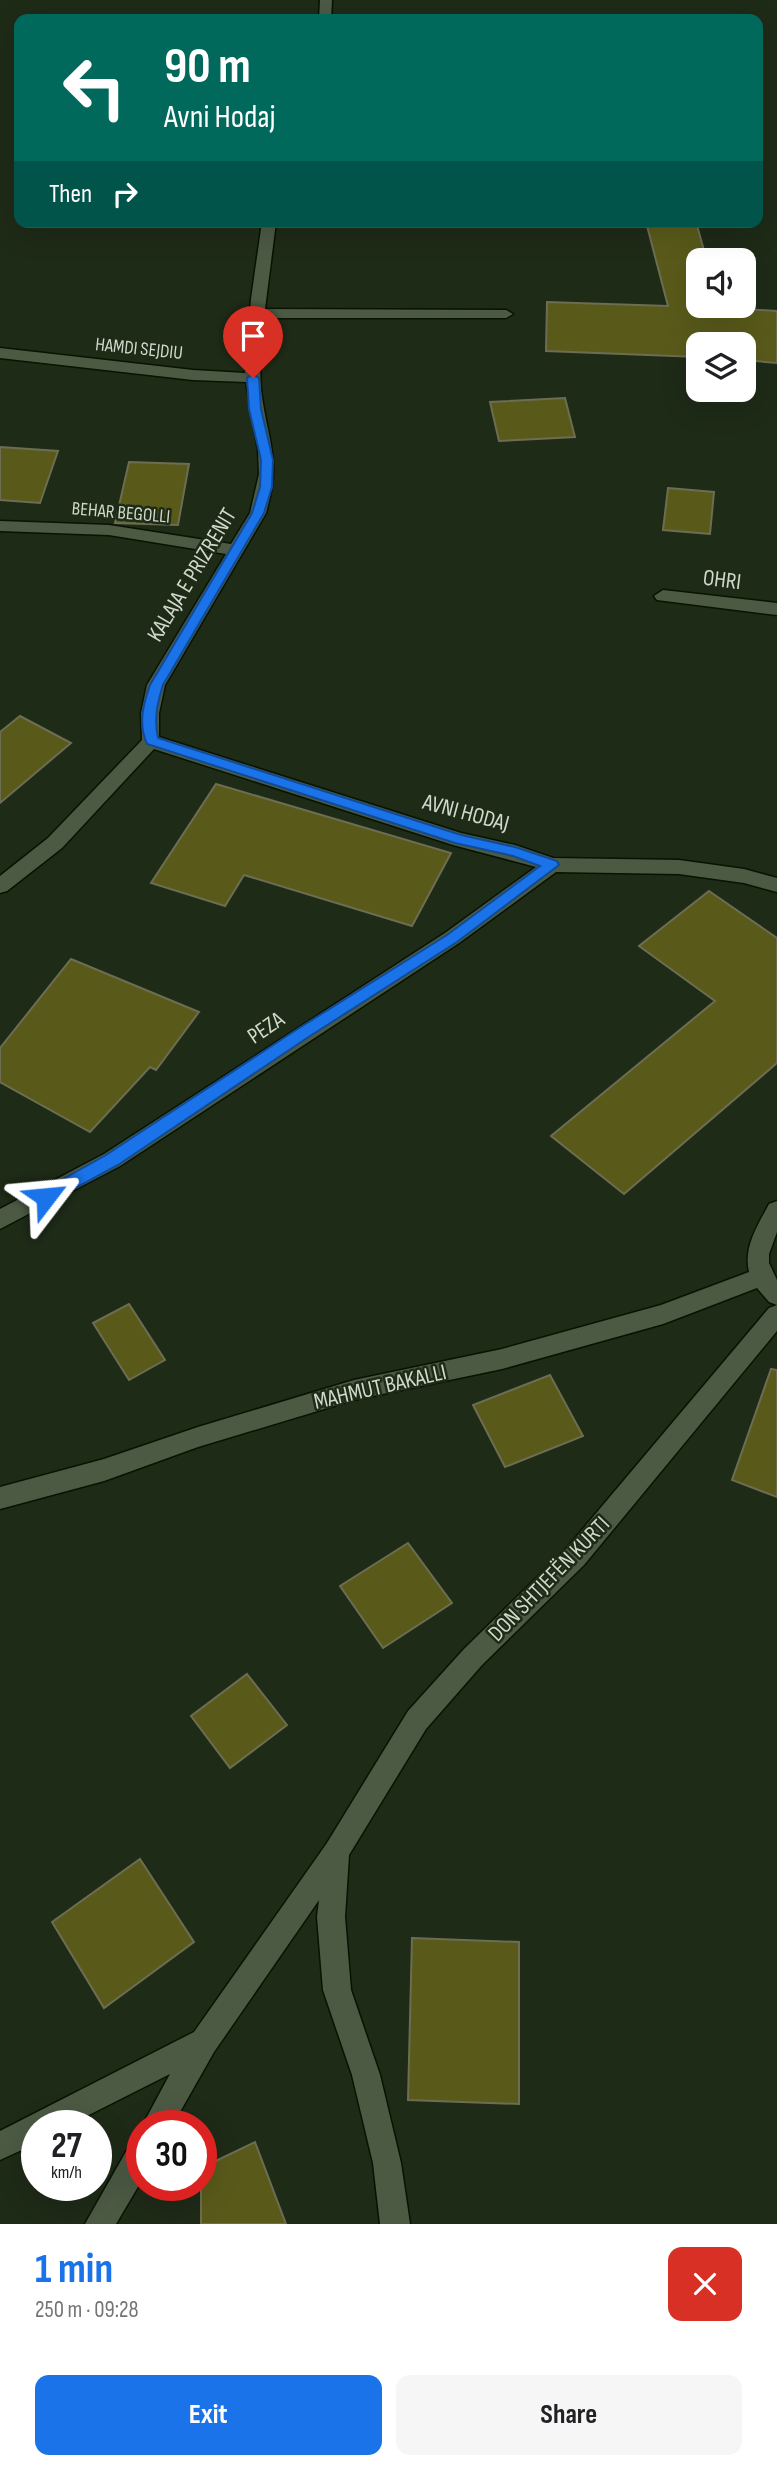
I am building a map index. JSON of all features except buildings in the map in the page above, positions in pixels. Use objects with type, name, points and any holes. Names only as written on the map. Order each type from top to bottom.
[{"type":"street","name":"KALAJA E PRIZRENIT","points":[[152,741],[148,724],[156,685],[258,513],[266,487],[267,460],[255,409],[253,378],[257,313],[268,228]]},
{"type":"street","points":[[257,313],[506,314]]},
{"type":"street","name":"HAMDI SEJDIU","points":[[0,343],[21,356]]},
{"type":"street","name":"HAMDI SEJDIU","points":[[0,353],[253,378]]},
{"type":"street","name":"BEHAR BEGOLLI","points":[[0,526],[109,530],[237,550]]},
{"type":"street","name":"OHRI","points":[[663,596],[777,609]]},
{"type":"street","points":[[0,887],[55,843],[152,741]]},
{"type":"street","name":"AVNI HODAJ","points":[[152,741],[460,840],[515,852],[552,865],[680,867],[744,876],[777,885]]},
{"type":"street","name":"PEZA","points":[[0,1220],[112,1160],[301,1034],[452,939],[552,865]]},
{"type":"street","points":[[769,1286],[757,1261],[759,1247],[777,1210]]},
{"type":"street","name":"MAHMUT BAKALLI","points":[[0,1498],[104,1470],[198,1437],[354,1391],[502,1359],[769,1286]]},
{"type":"street","name":"DON SHTJEFËN KURTI","points":[[165,2110],[204,2042],[336,1852],[417,1720],[473,1657],[575,1557],[777,1315]]},
{"type":"street","name":"DON SHTJEFËN KURTI","points":[[336,1852],[331,1917],[337,1990],[366,2075],[387,2163],[395,2224]]},
{"type":"street","points":[[69,2110],[204,2042]]},
{"type":"street","points":[[0,2146],[21,2135]]},
{"type":"street","points":[[100,2224],[126,2179]]},
{"type":"route","points":[[46,1197],[112,1160],[301,1034],[452,939],[552,865],[515,852],[460,840],[152,741],[148,724],[156,685],[258,513],[266,487],[267,460],[255,409],[253,378]]}]
